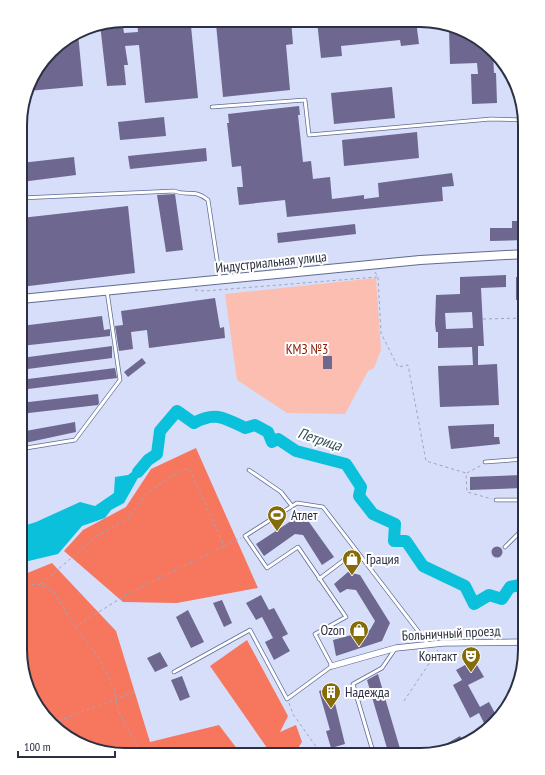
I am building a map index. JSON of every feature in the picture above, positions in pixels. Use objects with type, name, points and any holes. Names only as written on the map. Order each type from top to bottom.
[{"type":"main road","name":"Индустриальная улица","points":[[27,298],[420,260],[518,254]]},
{"type":"street","name":"Больничный проезд","points":[[332,666],[396,648],[443,643],[518,642]]},
{"type":"lane","points":[[212,107],[305,100],[309,135],[491,119],[518,120]]},
{"type":"lane","points":[[27,198],[174,192],[181,194],[195,192],[208,200],[220,280]]},
{"type":"lane","points":[[27,448],[75,440],[120,380],[107,291]]},
{"type":"lane","points":[[485,462],[518,460]]},
{"type":"lane","points":[[249,470],[281,492],[292,506]]},
{"type":"lane","points":[[496,500],[518,500]]},
{"type":"lane","points":[[174,672],[250,630],[287,699],[332,666],[315,634],[346,617],[298,547],[267,568],[245,536],[297,503],[323,507],[428,644]]},
{"type":"lane","points":[[505,547],[518,534]]},
{"type":"lane","points":[[319,579],[356,551]]},
{"type":"lane","points":[[372,748],[353,684],[382,668],[396,648]]},
{"type":"path","points":[[373,270],[378,277],[382,333],[398,367],[408,365],[426,461],[466,473],[485,462]]},
{"type":"path","points":[[190,289],[205,291],[378,277]]},
{"type":"path","points":[[483,319],[518,318]]},
{"type":"path","points":[[27,585],[41,584],[98,535],[128,519],[146,494],[170,477],[189,468],[224,546]]},
{"type":"path","points":[[466,473],[467,492],[496,500]]},
{"type":"path","points":[[75,627],[129,593],[245,536]]},
{"type":"path","points":[[41,584],[55,593],[75,627],[99,658],[114,689],[118,710],[138,748]]},
{"type":"path","points":[[404,701],[443,643]]},
{"type":"path","points":[[58,721],[134,692]]},
{"type":"path","points":[[287,699],[294,714],[317,748]]},
{"type":"green space","name":"КМЗ №3","points":[[376,278],[381,350],[374,368],[368,371],[345,414],[287,413],[237,380],[225,294]]},
{"type":"shaded area","points":[[196,448],[258,588],[177,603],[123,602],[64,551],[83,530],[126,507],[151,469]]},
{"type":"shaded area","points":[[52,563],[116,631],[150,742],[219,725],[236,748],[112,747],[88,741],[65,728],[47,710],[40,699],[32,681],[29,669],[27,650],[27,573]]},
{"type":"shaded area","points":[[247,640],[288,716],[280,732],[296,725],[302,742],[298,748],[267,748],[210,666]]},
{"type":"water","points":[[148,460],[124,503],[111,510],[105,518],[82,526],[58,554],[27,561],[27,525],[80,502],[95,506],[114,493],[115,477],[128,475]]},
{"type":"building","points":[[123,27],[124,33],[138,32],[138,27],[191,27],[198,98],[145,103],[139,45],[125,46],[128,65],[124,65],[126,85],[107,86],[101,30]]},
{"type":"building","points":[[216,27],[292,27],[293,44],[286,45],[290,90],[223,97]]},
{"type":"building","points":[[318,27],[417,27],[419,44],[401,46],[400,40],[341,46],[342,56],[321,58]]},
{"type":"building","points":[[449,31],[469,40],[485,51],[493,59],[494,73],[496,73],[497,103],[472,104],[471,74],[478,74],[477,63],[450,64]]},
{"type":"building","points":[[79,39],[83,86],[33,91],[47,65],[60,51]]},
{"type":"building","points":[[392,87],[395,118],[334,124],[331,93]]},
{"type":"building","points":[[299,106],[300,115],[298,115],[303,162],[311,161],[313,179],[330,177],[332,199],[364,195],[364,199],[379,197],[378,183],[452,173],[454,186],[442,187],[443,201],[287,217],[285,200],[239,205],[237,187],[243,187],[241,166],[232,167],[227,123],[229,123],[228,114]]},
{"type":"building","points":[[164,117],[166,136],[120,140],[118,122]]},
{"type":"building","points":[[417,132],[419,158],[344,166],[342,140]]},
{"type":"building","points":[[206,148],[207,161],[130,169],[128,156]]},
{"type":"building","points":[[74,157],[76,175],[27,181],[27,162]]},
{"type":"building","points":[[175,194],[183,250],[166,252],[157,195]]},
{"type":"building","points":[[128,206],[135,273],[27,286],[27,217]]},
{"type":"building","points":[[512,221],[518,221],[518,240],[490,241],[490,228],[512,228]]},
{"type":"building","points":[[355,224],[356,234],[278,243],[277,233]]},
{"type":"building","points":[[506,275],[506,287],[481,288],[484,346],[478,346],[478,365],[497,364],[499,405],[440,407],[438,366],[473,365],[472,347],[438,348],[438,332],[436,332],[435,324],[436,295],[460,294],[460,277]],"holes":[[[472,312],[473,328],[446,329],[445,313]]]},
{"type":"building","points":[[516,277],[518,277],[518,300],[516,300]]},
{"type":"building","points":[[215,298],[220,328],[224,327],[225,338],[149,348],[147,330],[131,332],[133,349],[119,351],[115,326],[123,325],[121,311]]},
{"type":"building","points":[[102,316],[104,330],[110,329],[110,336],[27,345],[27,325]]},
{"type":"building","points":[[112,346],[112,358],[27,369],[27,357]]},
{"type":"building","points":[[323,356],[332,356],[332,369],[323,369]]},
{"type":"building","points":[[142,358],[146,363],[128,377],[124,372]]},
{"type":"building","points":[[115,368],[117,378],[27,389],[27,379]]},
{"type":"building","points":[[98,394],[99,403],[98,405],[27,413],[27,402]]},
{"type":"building","points":[[75,422],[76,432],[27,442],[27,431]]},
{"type":"building","points":[[494,424],[494,437],[499,437],[500,444],[451,449],[448,426]]},
{"type":"building","points":[[518,475],[518,488],[470,490],[470,477]]},
{"type":"building","points":[[297,517],[309,522],[334,557],[322,565],[303,535],[295,534],[264,556],[256,544]]},
{"type":"building","points":[[495,547],[499,547],[501,548],[501,556],[495,557],[492,554],[492,550]]},
{"type":"building","points":[[348,572],[360,575],[390,623],[382,641],[336,656],[333,640],[370,630],[375,621],[356,590],[347,589],[340,593],[334,584]]},
{"type":"building","points":[[261,595],[269,610],[274,608],[288,634],[282,637],[290,651],[274,660],[265,642],[273,638],[262,617],[256,620],[246,603]]},
{"type":"building","points":[[222,600],[232,623],[224,627],[213,603]]},
{"type":"building","points":[[188,610],[204,642],[191,648],[176,617]]},
{"type":"building","points":[[160,652],[168,666],[155,672],[147,658]]},
{"type":"building","points":[[474,660],[484,677],[468,685],[480,707],[489,702],[495,713],[485,724],[479,713],[470,718],[453,685],[462,680],[456,670]]},
{"type":"building","points":[[378,674],[400,748],[387,748],[367,680]]},
{"type":"building","points":[[182,676],[190,697],[180,701],[171,680]]},
{"type":"building","name":"Надежда","points":[[331,687],[345,744],[331,748],[326,731],[330,730],[319,691]]},
{"type":"building","points":[[460,736],[461,739],[451,743],[445,745]]},
{"type":"waterway","name":"Петрица","points":[[138,472],[148,460],[157,454],[160,431],[177,411],[194,423],[208,417],[220,417],[245,428],[255,425],[268,432],[272,442],[278,439],[296,451],[346,464],[361,487],[359,496],[373,514],[395,524],[394,541],[406,541],[423,566],[465,586],[474,604],[489,595],[502,599],[510,587],[518,585]]},
{"type":"place","name":"Атлет","points":[[277,532]]},
{"type":"place","name":"Грация","points":[[352,576]]},
{"type":"place","name":"Ozon","points":[[359,647]]},
{"type":"place","name":"Контакт","points":[[471,673]]},
{"type":"place","name":"Надежда","points":[[331,709]]}]
